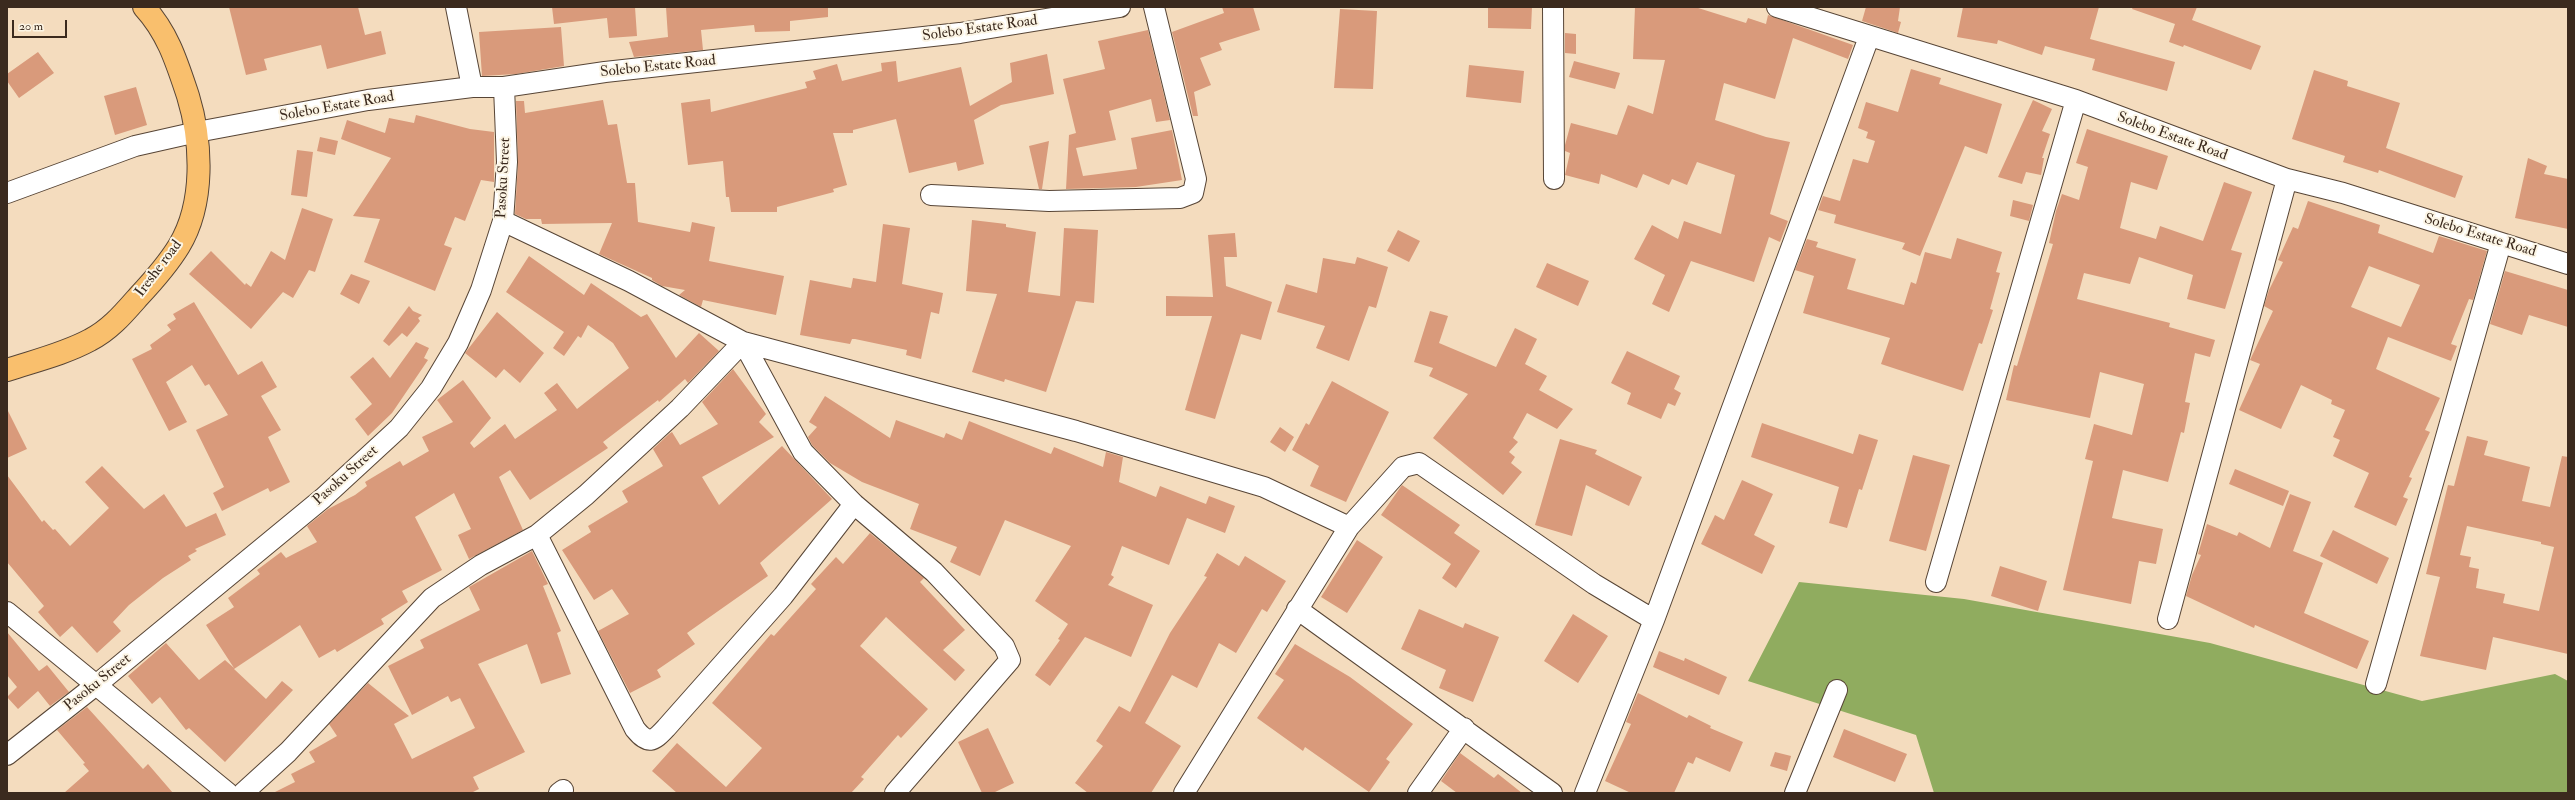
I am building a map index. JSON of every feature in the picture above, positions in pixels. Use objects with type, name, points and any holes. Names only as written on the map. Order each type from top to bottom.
[{"type":"main road","name":"Ireshe road","points":[[7,370],[90,340],[116,322],[156,278],[180,245],[191,216],[197,182],[198,132],[173,50],[161,26],[144,7]]},
{"type":"street","points":[[456,7],[472,87]]},
{"type":"street","name":"Solebo Estate Road","points":[[7,193],[135,146],[198,132],[368,100],[472,87],[504,87],[605,72],[960,33],[1120,7]]},
{"type":"street","points":[[931,195],[1049,201],[1180,198],[1193,192],[1196,179],[1154,7]]},
{"type":"street","points":[[1553,7],[1554,179]]},
{"type":"street","name":"Solebo Estate Road","points":[[1777,7],[1869,37],[2076,100],[2286,178],[2343,193],[2568,264]]},
{"type":"street","points":[[1585,793],[1654,620],[1869,37]]},
{"type":"street","name":"Pasoku Street","points":[[7,755],[96,686],[323,498],[399,428],[431,388],[458,343],[481,290],[503,221],[507,162],[504,87]]},
{"type":"street","points":[[1936,582],[2076,100]]},
{"type":"street","points":[[2168,618],[2286,178]]},
{"type":"street","points":[[503,221],[629,281],[744,342],[1076,431],[1264,487],[1350,527]]},
{"type":"street","points":[[2376,684],[2501,243]]},
{"type":"street","points":[[744,342],[803,452],[854,504],[934,572],[1004,646],[1010,660],[895,793]]},
{"type":"street","points":[[243,793],[288,752],[432,598],[481,565],[537,535],[586,495],[680,408],[744,342]]},
{"type":"street","points":[[1184,793],[1350,527],[1403,467],[1419,463],[1594,584],[1654,620]]},
{"type":"street","points":[[537,535],[635,729],[643,739],[650,741],[656,738],[666,728],[783,596],[854,504]]},
{"type":"street","points":[[1297,610],[1464,728],[1552,793]]},
{"type":"street","points":[[7,612],[228,793]]},
{"type":"street","points":[[1795,793],[1837,690]]},
{"type":"street","points":[[1418,793],[1464,728]]},
{"type":"green space","points":[[1799,582],[1964,599],[2210,643],[2422,701],[2555,674],[2568,681],[2568,793],[1934,793],[1916,735],[1748,681]]},
{"type":"building","points":[[229,7],[358,7],[365,35],[381,31],[386,54],[327,69],[321,45],[264,59],[267,70],[246,75]]},
{"type":"building","points":[[552,7],[635,7],[637,36],[609,38],[607,18],[554,24]]},
{"type":"building","points":[[666,7],[828,7],[828,17],[790,21],[790,31],[755,32],[754,25],[701,30],[703,50],[634,57],[629,42],[668,37]]},
{"type":"building","points":[[1222,7],[1253,7],[1260,30],[1219,43],[1222,50],[1200,58],[1211,85],[1194,92],[1198,116],[1193,116],[1172,32],[1224,13]]},
{"type":"building","points":[[1488,7],[1532,7],[1531,29],[1488,28]]},
{"type":"building","points":[[1635,7],[1695,7],[1746,23],[1748,18],[1766,24],[1768,15],[1853,45],[1848,59],[1793,38],[1775,99],[1724,83],[1715,120],[1766,137],[1790,142],[1770,214],[1788,221],[1780,242],[1769,237],[1754,282],[1691,261],[1669,312],[1652,304],[1665,275],[1634,259],[1652,225],[1678,239],[1684,221],[1721,234],[1735,175],[1697,162],[1687,185],[1672,179],[1669,185],[1643,174],[1637,188],[1601,174],[1599,184],[1565,175],[1570,153],[1565,151],[1565,145],[1571,123],[1617,135],[1628,105],[1653,114],[1665,60],[1633,59]]},
{"type":"building","points":[[1866,7],[1900,7],[1898,21],[1901,22],[1898,33],[1862,21]]},
{"type":"building","points":[[1963,7],[2099,7],[2090,39],[2175,62],[2167,91],[2092,70],[2095,59],[2045,46],[2042,55],[1998,40],[1997,44],[1957,37]]},
{"type":"building","points":[[2133,7],[2197,7],[2192,20],[2261,46],[2251,70],[2184,45],[2183,47],[2169,42],[2175,24],[2132,9]]},
{"type":"building","points":[[1340,9],[1377,11],[1373,89],[1334,88]]},
{"type":"building","points":[[561,27],[564,66],[516,74],[482,76],[479,32]]},
{"type":"building","points":[[1148,30],[1170,120],[1156,122],[1151,99],[1109,111],[1116,140],[1076,148],[1083,176],[1137,169],[1131,138],[1172,130],[1182,180],[1136,187],[1066,189],[1069,135],[1076,133],[1063,79],[1105,69],[1098,41]]},
{"type":"building","points":[[1565,33],[1576,34],[1576,54],[1565,53]]},
{"type":"building","points":[[38,52],[54,73],[19,98],[7,81],[7,74]]},
{"type":"building","points":[[1047,54],[1054,94],[1001,105],[974,120],[984,164],[958,171],[956,162],[909,173],[896,119],[853,130],[853,133],[833,133],[847,185],[833,189],[834,192],[777,207],[777,212],[731,212],[729,197],[726,197],[723,161],[688,165],[681,103],[710,99],[711,112],[807,88],[805,82],[816,79],[813,71],[837,64],[842,81],[882,71],[881,63],[896,61],[898,82],[961,67],[970,106],[1012,82],[1010,63]]},
{"type":"building","points":[[1574,61],[1620,73],[1615,89],[1569,77]]},
{"type":"building","points":[[1469,65],[1524,71],[1521,103],[1466,97]]},
{"type":"building","points":[[1911,69],[1941,78],[1939,84],[2002,104],[1987,154],[1965,146],[1920,256],[1902,249],[1905,243],[1834,223],[1836,215],[1818,210],[1823,196],[1840,201],[1853,159],[1868,163],[1875,141],[1866,138],[1868,132],[1858,128],[1866,102],[1898,112]]},
{"type":"building","points":[[2314,70],[2348,81],[2347,86],[2400,103],[2386,148],[2463,176],[2455,198],[2379,170],[2378,173],[2343,162],[2345,156],[2292,139]]},
{"type":"building","points":[[136,87],[147,125],[115,135],[104,96]]},
{"type":"building","points":[[603,100],[608,125],[617,124],[627,183],[635,183],[638,222],[690,232],[692,222],[715,227],[709,261],[784,276],[776,315],[703,300],[701,307],[679,295],[685,290],[662,286],[652,280],[652,278],[599,254],[612,223],[542,224],[541,219],[526,219],[515,214],[518,163],[516,101],[524,101],[525,113]]},
{"type":"building","points":[[2033,100],[2052,109],[2042,131],[2050,134],[2042,158],[2044,158],[2041,175],[2026,172],[2022,184],[1998,177]]},
{"type":"building","points":[[416,115],[470,129],[494,132],[494,182],[481,180],[465,221],[455,217],[444,245],[452,248],[435,291],[364,262],[380,219],[353,216],[391,158],[341,139],[347,120],[385,133],[389,118],[414,123]]},
{"type":"building","points":[[2087,129],[2168,156],[2157,190],[2131,182],[2120,228],[2156,239],[2160,226],[2203,241],[2224,182],[2252,192],[2231,250],[2242,253],[2225,309],[2187,299],[2193,275],[2139,257],[2130,284],[2084,273],[2077,299],[2170,323],[2169,327],[2215,340],[2210,357],[2195,353],[2185,402],[2190,403],[2184,433],[2181,432],[2168,482],[2123,470],[2112,518],[2163,529],[2156,564],[2139,561],[2131,604],[2063,590],[2093,461],[2085,459],[2094,424],[2132,435],[2144,384],[2100,372],[2090,418],[2006,400],[2014,365],[2017,366],[2053,244],[2049,243],[2056,211],[2062,194],[2079,200],[2088,167],[2076,163]]},
{"type":"building","points":[[320,137],[338,141],[335,155],[317,151]]},
{"type":"building","points":[[1049,141],[1042,189],[1039,189],[1029,146]]},
{"type":"building","points":[[297,150],[313,152],[307,197],[291,195]]},
{"type":"building","points":[[2528,158],[2547,166],[2544,174],[2568,179],[2568,229],[2515,218]]},
{"type":"building","points":[[2013,200],[2033,205],[2029,221],[2010,216]]},
{"type":"building","points":[[2308,201],[2380,225],[2378,233],[2433,253],[2439,236],[2487,251],[2473,300],[2469,299],[2451,344],[2457,346],[2451,361],[2388,337],[2376,369],[2440,398],[2425,430],[2430,432],[2409,477],[2412,478],[2403,497],[2408,499],[2396,526],[2354,507],[2369,473],[2333,456],[2340,440],[2333,437],[2345,410],[2331,404],[2332,400],[2301,385],[2281,429],[2239,410],[2260,364],[2250,360],[2273,311],[2264,306],[2269,290],[2283,262],[2278,260],[2293,227],[2298,229]],"holes":[[[2369,266],[2420,285],[2401,327],[2351,307]]]},
{"type":"building","points":[[302,208],[333,219],[315,272],[309,270],[293,298],[283,292],[251,329],[189,274],[211,251],[245,285],[246,283],[251,287],[271,251],[285,260]]},
{"type":"building","points":[[972,220],[1006,224],[1006,227],[1036,232],[1028,292],[1060,296],[1064,228],[1098,230],[1094,303],[1076,301],[1046,392],[1005,379],[1004,382],[972,372],[997,294],[966,291]]},
{"type":"building","points":[[883,224],[910,228],[902,284],[943,293],[939,314],[931,312],[921,359],[906,355],[907,350],[855,339],[852,339],[850,344],[800,335],[810,280],[851,288],[853,278],[876,282]]},
{"type":"building","points":[[1398,230],[1420,241],[1409,262],[1387,251]]},
{"type":"building","points":[[1235,233],[1237,257],[1224,257],[1226,286],[1272,302],[1261,340],[1241,334],[1215,419],[1185,410],[1212,316],[1166,316],[1166,296],[1213,297],[1208,235]]},
{"type":"building","points":[[1957,238],[2002,252],[1996,272],[2000,273],[1990,309],[1993,310],[1982,344],[1979,343],[1963,391],[1881,364],[1890,338],[1803,313],[1814,276],[1795,270],[1807,239],[1818,242],[1816,247],[1856,259],[1847,289],[1904,305],[1911,282],[1916,284],[1925,252],[1951,259]]},
{"type":"building","points":[[529,256],[584,295],[591,283],[641,317],[647,314],[676,358],[699,333],[719,351],[688,383],[685,379],[659,402],[658,400],[603,442],[608,448],[530,500],[510,470],[499,477],[523,530],[469,559],[458,535],[471,529],[454,493],[415,517],[442,570],[402,591],[408,602],[381,619],[384,624],[337,652],[335,649],[319,658],[300,625],[234,669],[266,699],[282,681],[293,690],[225,762],[189,728],[186,730],[160,697],[152,704],[128,676],[166,643],[199,680],[225,660],[234,668],[206,625],[234,607],[228,598],[260,574],[257,570],[281,552],[286,558],[317,542],[307,526],[328,509],[355,495],[367,486],[365,482],[400,461],[403,466],[429,451],[422,437],[453,422],[437,400],[463,380],[491,418],[470,443],[474,448],[505,424],[515,439],[557,410],[544,393],[557,383],[577,409],[629,368],[613,343],[588,325],[581,338],[578,336],[564,356],[553,348],[564,332],[506,292]]},
{"type":"building","points":[[1357,257],[1388,267],[1376,308],[1369,306],[1349,361],[1316,348],[1325,326],[1277,312],[1286,284],[1317,293],[1323,258],[1355,264]]},
{"type":"building","points":[[1547,263],[1589,281],[1578,306],[1536,287]]},
{"type":"building","points":[[2505,271],[2568,290],[2568,327],[2529,315],[2522,335],[2490,324]]},
{"type":"building","points":[[351,274],[370,281],[359,304],[340,294]]},
{"type":"building","points":[[194,302],[238,375],[262,361],[277,387],[261,396],[281,430],[268,437],[290,482],[270,492],[268,488],[222,511],[213,493],[224,487],[196,430],[228,415],[209,384],[205,386],[192,365],[166,382],[187,422],[169,431],[132,359],[152,349],[150,345],[171,330],[167,325],[176,319],[173,314]]},
{"type":"building","points":[[409,306],[413,311],[422,315],[418,318],[420,321],[407,337],[402,333],[389,346],[383,341]]},
{"type":"building","points":[[1430,311],[1448,316],[1439,343],[1496,367],[1515,328],[1537,339],[1525,364],[1547,376],[1539,390],[1573,409],[1557,429],[1527,413],[1513,438],[1518,442],[1509,452],[1515,457],[1511,463],[1522,472],[1503,495],[1433,438],[1468,394],[1429,376],[1433,368],[1414,362]]},
{"type":"building","points":[[497,312],[544,353],[520,383],[504,369],[496,378],[465,353]]},
{"type":"building","points":[[416,342],[429,348],[424,358],[428,360],[392,413],[368,436],[355,419],[372,404],[350,377],[373,357],[390,378]]},
{"type":"building","points":[[1627,351],[1680,376],[1674,389],[1681,393],[1675,406],[1668,403],[1661,419],[1627,404],[1631,393],[1611,383]]},
{"type":"building","points":[[733,369],[766,414],[759,422],[774,437],[702,477],[719,505],[782,446],[832,499],[760,563],[768,576],[687,633],[695,644],[657,670],[661,677],[630,693],[598,631],[629,614],[612,589],[594,600],[562,550],[591,532],[588,526],[628,502],[622,491],[663,466],[653,449],[669,434],[672,432],[680,445],[718,424],[702,402]]},
{"type":"building","points":[[1332,381],[1389,412],[1346,502],[1310,486],[1319,466],[1292,450],[1306,423],[1309,425]]},
{"type":"building","points":[[825,396],[890,438],[896,420],[944,438],[946,433],[962,440],[969,421],[1051,454],[1054,447],[1103,467],[1106,452],[1123,457],[1119,482],[1156,497],[1160,486],[1206,504],[1209,496],[1235,506],[1225,533],[1187,518],[1169,565],[1122,546],[1111,575],[1114,577],[1108,585],[1153,605],[1131,657],[1085,637],[1050,686],[1035,675],[1060,640],[1058,639],[1068,624],[1035,601],[1071,546],[1005,520],[980,576],[950,562],[957,547],[910,529],[919,504],[862,482],[830,463],[812,445],[808,437],[817,427],[809,422]]},
{"type":"building","points":[[7,409],[27,449],[7,458]]},
{"type":"building","points":[[1762,423],[1853,454],[1859,434],[1878,440],[1862,490],[1859,489],[1847,528],[1829,523],[1839,487],[1751,457]]},
{"type":"building","points":[[1280,427],[1294,437],[1285,452],[1270,442]]},
{"type":"building","points":[[2467,436],[2488,441],[2484,455],[2530,467],[2522,501],[2550,507],[2562,456],[2568,457],[2568,654],[2493,637],[2486,670],[2420,656],[2440,577],[2426,574],[2448,485],[2454,486]],"holes":[[[2467,526],[2541,542],[2541,544],[2554,547],[2539,611],[2503,603],[2505,594],[2476,588],[2479,569],[2469,567],[2471,557],[2460,555]]]},
{"type":"building","points":[[1560,439],[1597,450],[1595,454],[1642,477],[1629,506],[1586,485],[1572,536],[1535,525]]},
{"type":"building","points":[[1913,455],[1950,465],[1926,551],[1889,541]]},
{"type":"building","points":[[102,466],[144,509],[164,494],[186,527],[216,513],[226,535],[195,549],[197,551],[188,556],[191,560],[163,578],[129,605],[113,622],[121,631],[97,653],[72,626],[60,637],[38,612],[44,606],[7,562],[7,475],[42,522],[44,520],[53,530],[55,529],[70,546],[109,508],[85,482]]},
{"type":"building","points":[[2235,469],[2289,491],[2283,506],[2229,484]]},
{"type":"building","points":[[1742,480],[1773,494],[1754,535],[1775,546],[1762,574],[1701,544],[1715,515],[1724,520]]},
{"type":"building","points":[[1402,485],[1460,525],[1454,533],[1480,551],[1456,588],[1442,578],[1451,564],[1381,515]]},
{"type":"building","points":[[2290,494],[2311,502],[2293,551],[2323,563],[2304,613],[2369,641],[2357,669],[2255,625],[2254,628],[2186,596],[2192,575],[2201,555],[2198,554],[2207,524],[2237,536],[2239,532],[2270,548]]},
{"type":"building","points":[[2333,530],[2389,558],[2377,584],[2320,556]]},
{"type":"building","points":[[870,533],[924,578],[920,582],[965,630],[943,650],[965,670],[955,681],[886,617],[860,646],[928,709],[901,738],[898,735],[861,777],[864,779],[851,793],[677,793],[652,771],[677,743],[726,787],[762,748],[712,703],[771,634],[774,636],[816,589],[811,584],[836,557],[843,564]]},
{"type":"building","points":[[1357,540],[1383,557],[1347,613],[1321,597]]},
{"type":"building","points":[[532,551],[548,584],[543,586],[561,631],[557,633],[571,674],[541,684],[527,644],[478,664],[525,752],[473,777],[479,789],[471,793],[273,793],[295,782],[291,774],[315,762],[309,752],[337,736],[329,724],[368,683],[409,716],[394,724],[412,759],[475,728],[460,698],[451,702],[448,696],[412,715],[388,666],[424,648],[420,640],[480,610],[469,587]]},
{"type":"building","points":[[1217,553],[1239,566],[1245,556],[1286,581],[1267,612],[1262,609],[1236,653],[1219,643],[1197,688],[1172,675],[1145,723],[1181,746],[1151,793],[1088,793],[1075,783],[1103,746],[1096,741],[1119,706],[1130,712],[1170,633],[1207,577],[1204,576]]},
{"type":"building","points":[[2000,566],[2047,581],[2038,611],[1991,596]]},
{"type":"building","points":[[1419,609],[1463,628],[1465,623],[1499,637],[1473,702],[1439,688],[1446,670],[1401,649]]},
{"type":"building","points":[[1573,614],[1608,636],[1578,683],[1544,661]]},
{"type":"building","points":[[7,632],[39,671],[47,665],[69,692],[50,706],[38,691],[18,709],[7,697],[17,687],[7,675]]},
{"type":"building","points":[[1295,644],[1350,677],[1413,724],[1386,759],[1390,762],[1369,792],[1305,747],[1303,751],[1257,718],[1284,680],[1275,674]]},
{"type":"building","points":[[1659,651],[1684,661],[1685,658],[1727,677],[1719,695],[1653,667]]},
{"type":"building","points":[[1638,693],[1687,718],[1689,715],[1711,726],[1710,728],[1743,742],[1730,772],[1696,757],[1693,764],[1688,762],[1674,793],[1631,793],[1605,781],[1631,724],[1626,722]]},
{"type":"building","points":[[87,707],[143,769],[148,764],[173,793],[64,793],[89,771],[83,764],[85,763],[57,730]]},
{"type":"building","points":[[988,728],[1014,783],[993,793],[982,793],[958,742]]},
{"type":"building","points":[[1844,729],[1907,754],[1895,782],[1833,757]]},
{"type":"building","points":[[1775,752],[1791,756],[1787,771],[1770,766]]},
{"type":"building","points":[[1460,753],[1494,778],[1498,774],[1522,793],[1457,793],[1441,781]]}]
